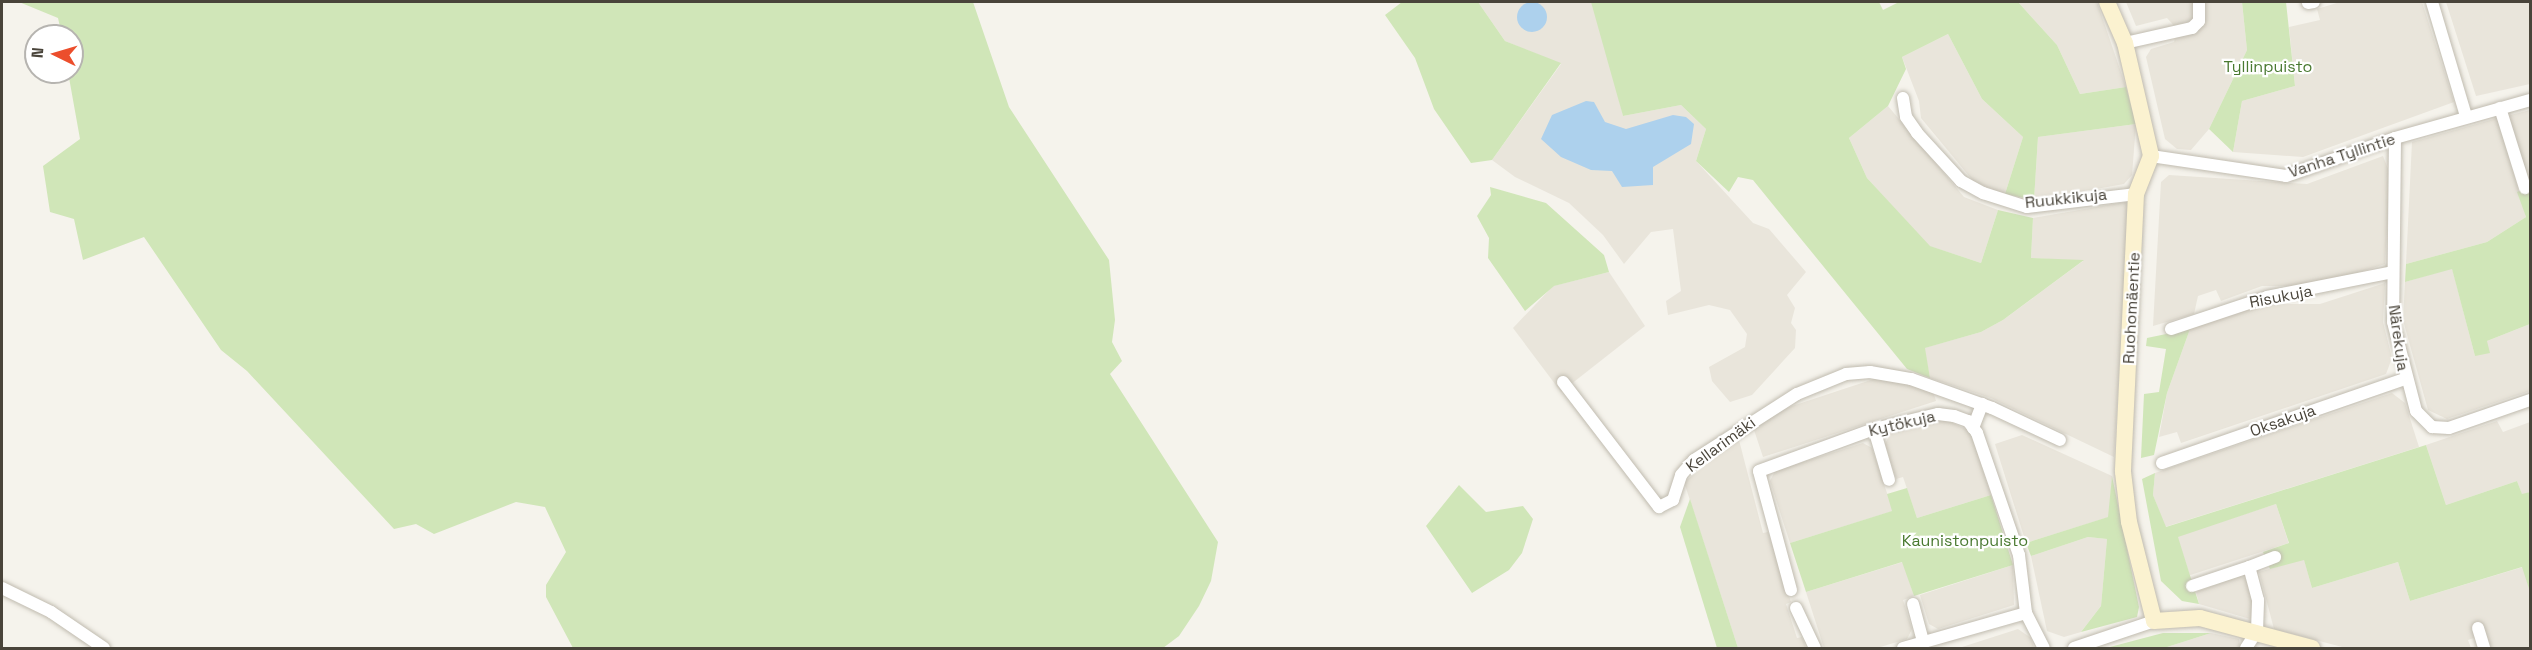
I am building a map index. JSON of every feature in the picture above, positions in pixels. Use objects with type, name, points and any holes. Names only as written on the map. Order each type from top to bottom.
[{"type":"street","points":[[2107,2],[2125,43],[2151,156]]},
{"type":"street","points":[[2125,43],[2192,28],[2199,21],[2199,2]]},
{"type":"street","points":[[2432,2],[2466,116]]},
{"type":"street","name":"Ruukkikuja","points":[[1903,98],[1906,117],[1917,133],[1961,181],[1983,193],[2027,207],[2136,194]]},
{"type":"street","name":"Vanha Tyllintie","points":[[2151,156],[2286,176],[2395,138],[2466,116],[2530,100]]},
{"type":"street","points":[[2500,108],[2525,188]]},
{"type":"street","name":"Närekuja","points":[[2395,138],[2393,322],[2404,379],[2416,411],[2432,427],[2442,429],[2530,400]]},
{"type":"street","name":"Ruohomäentie","points":[[2151,156],[2136,194],[2124,491],[2154,621]]},
{"type":"street","name":"Risukuja","points":[[2171,329],[2267,297],[2393,272]]},
{"type":"street","name":"Kellarimäki","points":[[1563,382],[1659,507],[1672,500],[1681,475],[1694,460],[1797,394],[1846,374],[1870,372],[1911,379],[1982,404]]},
{"type":"street","name":"Oksakuja","points":[[2162,463],[2404,379]]},
{"type":"street","points":[[2044,648],[2026,613],[2019,555],[1973,428],[1982,404],[2060,440]]},
{"type":"street","name":"Kytökuja","points":[[1791,590],[1759,471],[1874,429],[1938,414],[1968,420],[1973,428]]},
{"type":"street","points":[[1874,429],[1889,480]]},
{"type":"street","points":[[2193,586],[2275,557]]},
{"type":"street","points":[[2246,648],[2257,632],[2258,600],[2249,567]]},
{"type":"street","points":[[2,588],[51,612],[104,648]]},
{"type":"street","points":[[1913,604],[1923,642]]},
{"type":"street","points":[[1796,608],[1815,648]]},
{"type":"street","points":[[1903,648],[2026,613]]},
{"type":"street","points":[[2074,648],[2154,621],[2200,618],[2312,648]]},
{"type":"street","points":[[2478,628],[2484,648]]},
{"type":"shaded area","points":[[1478,2],[1595,3],[1623,116],[1681,105],[1706,129],[1696,161],[1753,223],[1769,229],[1806,272],[1787,295],[1795,308],[1791,323],[1796,330],[1795,348],[1752,395],[1730,402],[1712,381],[1709,367],[1745,347],[1747,334],[1730,310],[1709,305],[1668,315],[1666,301],[1681,291],[1673,229],[1651,232],[1624,264],[1603,235],[1569,203],[1515,177],[1492,160],[1561,64],[1505,41]]},
{"type":"shaded area","points":[[2018,2],[2097,2],[2126,87],[2080,94],[2057,45]]},
{"type":"shaded area","points":[[2126,2],[2242,2],[2247,50],[2209,129],[2191,150],[2177,149],[2165,139],[2146,57],[2151,49],[2174,42],[2177,29],[2167,18],[2136,26]]},
{"type":"shaded area","points":[[2340,2],[2422,2],[2454,102],[2303,157],[2233,152],[2242,101],[2295,86],[2289,27],[2320,20],[2317,9]]},
{"type":"shaded area","points":[[2446,2],[2530,2],[2530,84],[2476,96]]},
{"type":"shaded area","points":[[1948,34],[1982,99],[2023,137],[2005,194],[1974,182],[1921,118],[1919,101],[1902,57]]},
{"type":"shaded area","points":[[1888,106],[1964,197],[1998,210],[1981,263],[1929,246],[1867,178],[1849,138]]},
{"type":"shaded area","points":[[2530,110],[2530,197],[2507,116]]},
{"type":"shaded area","points":[[2498,118],[2526,217],[2487,242],[2406,264],[2412,142]]},
{"type":"shaded area","points":[[2136,124],[2132,175],[2124,184],[2034,200],[2038,137]]},
{"type":"shaded area","points":[[2383,156],[2390,174],[2385,264],[2317,286],[2262,286],[2221,301],[2216,290],[2198,296],[2194,314],[2153,326],[2161,182],[2169,175],[2307,184]]},
{"type":"shaded area","points":[[2125,202],[2129,206],[2114,457],[1991,398],[1930,378],[1924,348],[1981,332],[2003,320],[2083,261],[2031,258],[2033,218]]},
{"type":"shaded area","points":[[2452,268],[2475,356],[2487,341],[2530,324],[2530,391],[2447,419],[2428,410],[2403,320],[2405,282]]},
{"type":"shaded area","points":[[1609,272],[1645,326],[1561,392],[1513,328],[1553,286]]},
{"type":"shaded area","points":[[2385,283],[2383,322],[2392,358],[2386,374],[2181,443],[2177,432],[2159,437],[2167,393],[2190,329],[2264,304],[2320,304]]},
{"type":"shaded area","points":[[1877,378],[1932,388],[1936,401],[1763,457],[1752,424],[1783,409]]},
{"type":"shaded area","points":[[2392,393],[2405,403],[2419,447],[2165,527],[2153,495],[2155,473]]},
{"type":"shaded area","points":[[1942,418],[1970,431],[1991,495],[1917,518],[1903,477],[1896,479],[1885,444],[1890,434]]},
{"type":"shaded area","points":[[2497,421],[2503,432],[2530,422],[2530,492],[2522,495],[2517,481],[2446,505],[2426,445]]},
{"type":"shaded area","points":[[2022,435],[2112,476],[2109,517],[2026,543],[1995,444]]},
{"type":"shaded area","points":[[1739,440],[1763,533],[1768,532],[1791,602],[1786,604],[1797,638],[1802,637],[1806,648],[1738,648],[1684,482]]},
{"type":"shaded area","points":[[1863,443],[1872,448],[1893,511],[1790,543],[1770,481],[1775,471]]},
{"type":"shaded area","points":[[2276,504],[2289,543],[2190,575],[2177,536]]},
{"type":"shaded area","points":[[2088,537],[2107,539],[2101,606],[2081,632],[2064,637],[2047,631],[2031,556]]},
{"type":"shaded area","points":[[2304,559],[2312,588],[2398,562],[2410,601],[2523,567],[2530,592],[2530,648],[2491,648],[2486,634],[2468,640],[2471,648],[2346,648],[2274,629],[2259,572]]},
{"type":"shaded area","points":[[1903,562],[1914,596],[1903,600],[1912,629],[1907,639],[1877,648],[1824,648],[1806,592]]},
{"type":"shaded area","points":[[2013,565],[2014,605],[1938,629],[1929,624],[1920,595]]},
{"type":"shaded area","points":[[2240,576],[2246,579],[2255,613],[2250,619],[2199,604],[2196,592]]},
{"type":"shaded area","points":[[2018,629],[2031,638],[2034,648],[1959,648]]},
{"type":"shaded area","points":[[2211,633],[2239,639],[2240,648],[2164,648]]},
{"type":"green space","points":[[19,2],[973,2],[1009,107],[1109,260],[1115,320],[1112,342],[1122,361],[1110,374],[1218,542],[1211,581],[1199,606],[1179,636],[1163,648],[573,648],[546,597],[546,585],[566,552],[545,507],[516,502],[434,534],[416,524],[394,529],[247,371],[221,350],[144,237],[83,260],[74,219],[50,212],[43,166],[80,139],[70,84],[84,84],[84,24],[59,24],[58,18]]},
{"type":"green space","points":[[1402,2],[1478,2],[1505,41],[1561,63],[1492,160],[1471,163],[1434,109],[1415,58],[1385,15]]},
{"type":"green space","points":[[1591,2],[1879,2],[1883,10],[1899,2],[2018,2],[2057,45],[2080,94],[2126,87],[2136,124],[2038,137],[2034,200],[2005,194],[2023,137],[1982,99],[1948,34],[1902,57],[1906,69],[1888,106],[1849,138],[1867,178],[1930,246],[1981,263],[1998,210],[2033,218],[2031,258],[2084,260],[2003,320],[1981,332],[1925,348],[1930,378],[1907,369],[1753,180],[1738,177],[1729,192],[1696,161],[1706,129],[1681,105],[1623,116]]},
{"type":"green space","name":"Tyllinpuisto","points":[[2242,2],[2286,2],[2295,86],[2242,101],[2233,152],[2209,129],[2247,50]]},
{"type":"green space","points":[[1490,187],[1546,203],[1604,255],[1609,272],[1554,286],[1525,311],[1488,258],[1489,238],[1477,216],[1491,195]]},
{"type":"green space","points":[[2529,187],[2530,324],[2487,341],[2490,353],[2475,356],[2452,269],[2405,282],[2406,264],[2487,242],[2526,217],[2517,192]]},
{"type":"green space","points":[[2190,329],[2167,393],[2154,455],[2141,458],[2144,394],[2159,392],[2166,349],[2146,346],[2147,338]]},
{"type":"green space","points":[[2426,445],[2446,505],[2517,481],[2522,494],[2530,492],[2530,592],[2522,567],[2410,601],[2398,562],[2312,588],[2304,560],[2270,569],[2263,552],[2289,543],[2276,504],[2178,537],[2199,604],[2182,601],[2161,581],[2142,479],[2155,473],[2153,495],[2166,527]]},
{"type":"green space","points":[[2112,476],[2139,607],[2137,617],[2081,632],[2101,606],[2107,539],[2088,537],[2031,556],[2026,543],[2108,517]]},
{"type":"green space","points":[[1459,485],[1486,512],[1523,506],[1533,519],[1522,553],[1509,570],[1472,593],[1426,526]]},
{"type":"green space","name":"Kaunistonpuisto","points":[[1907,488],[1917,518],[1991,495],[2013,565],[1914,596],[1902,562],[1806,592],[1790,543],[1892,511],[1887,494]]},
{"type":"green space","points":[[1690,499],[1738,648],[1717,648],[1680,527]]},
{"type":"green space","points":[[2163,633],[2211,633],[2164,648],[2106,648]]},
{"type":"water","points":[[1532,2],[1542,7],[1547,17],[1542,27],[1532,32],[1522,27],[1517,17],[1522,7]]},
{"type":"water","points":[[1586,101],[1594,102],[1605,122],[1626,129],[1673,115],[1686,117],[1694,124],[1691,144],[1653,167],[1653,185],[1622,187],[1612,171],[1591,170],[1561,157],[1541,139],[1552,115]]}]
